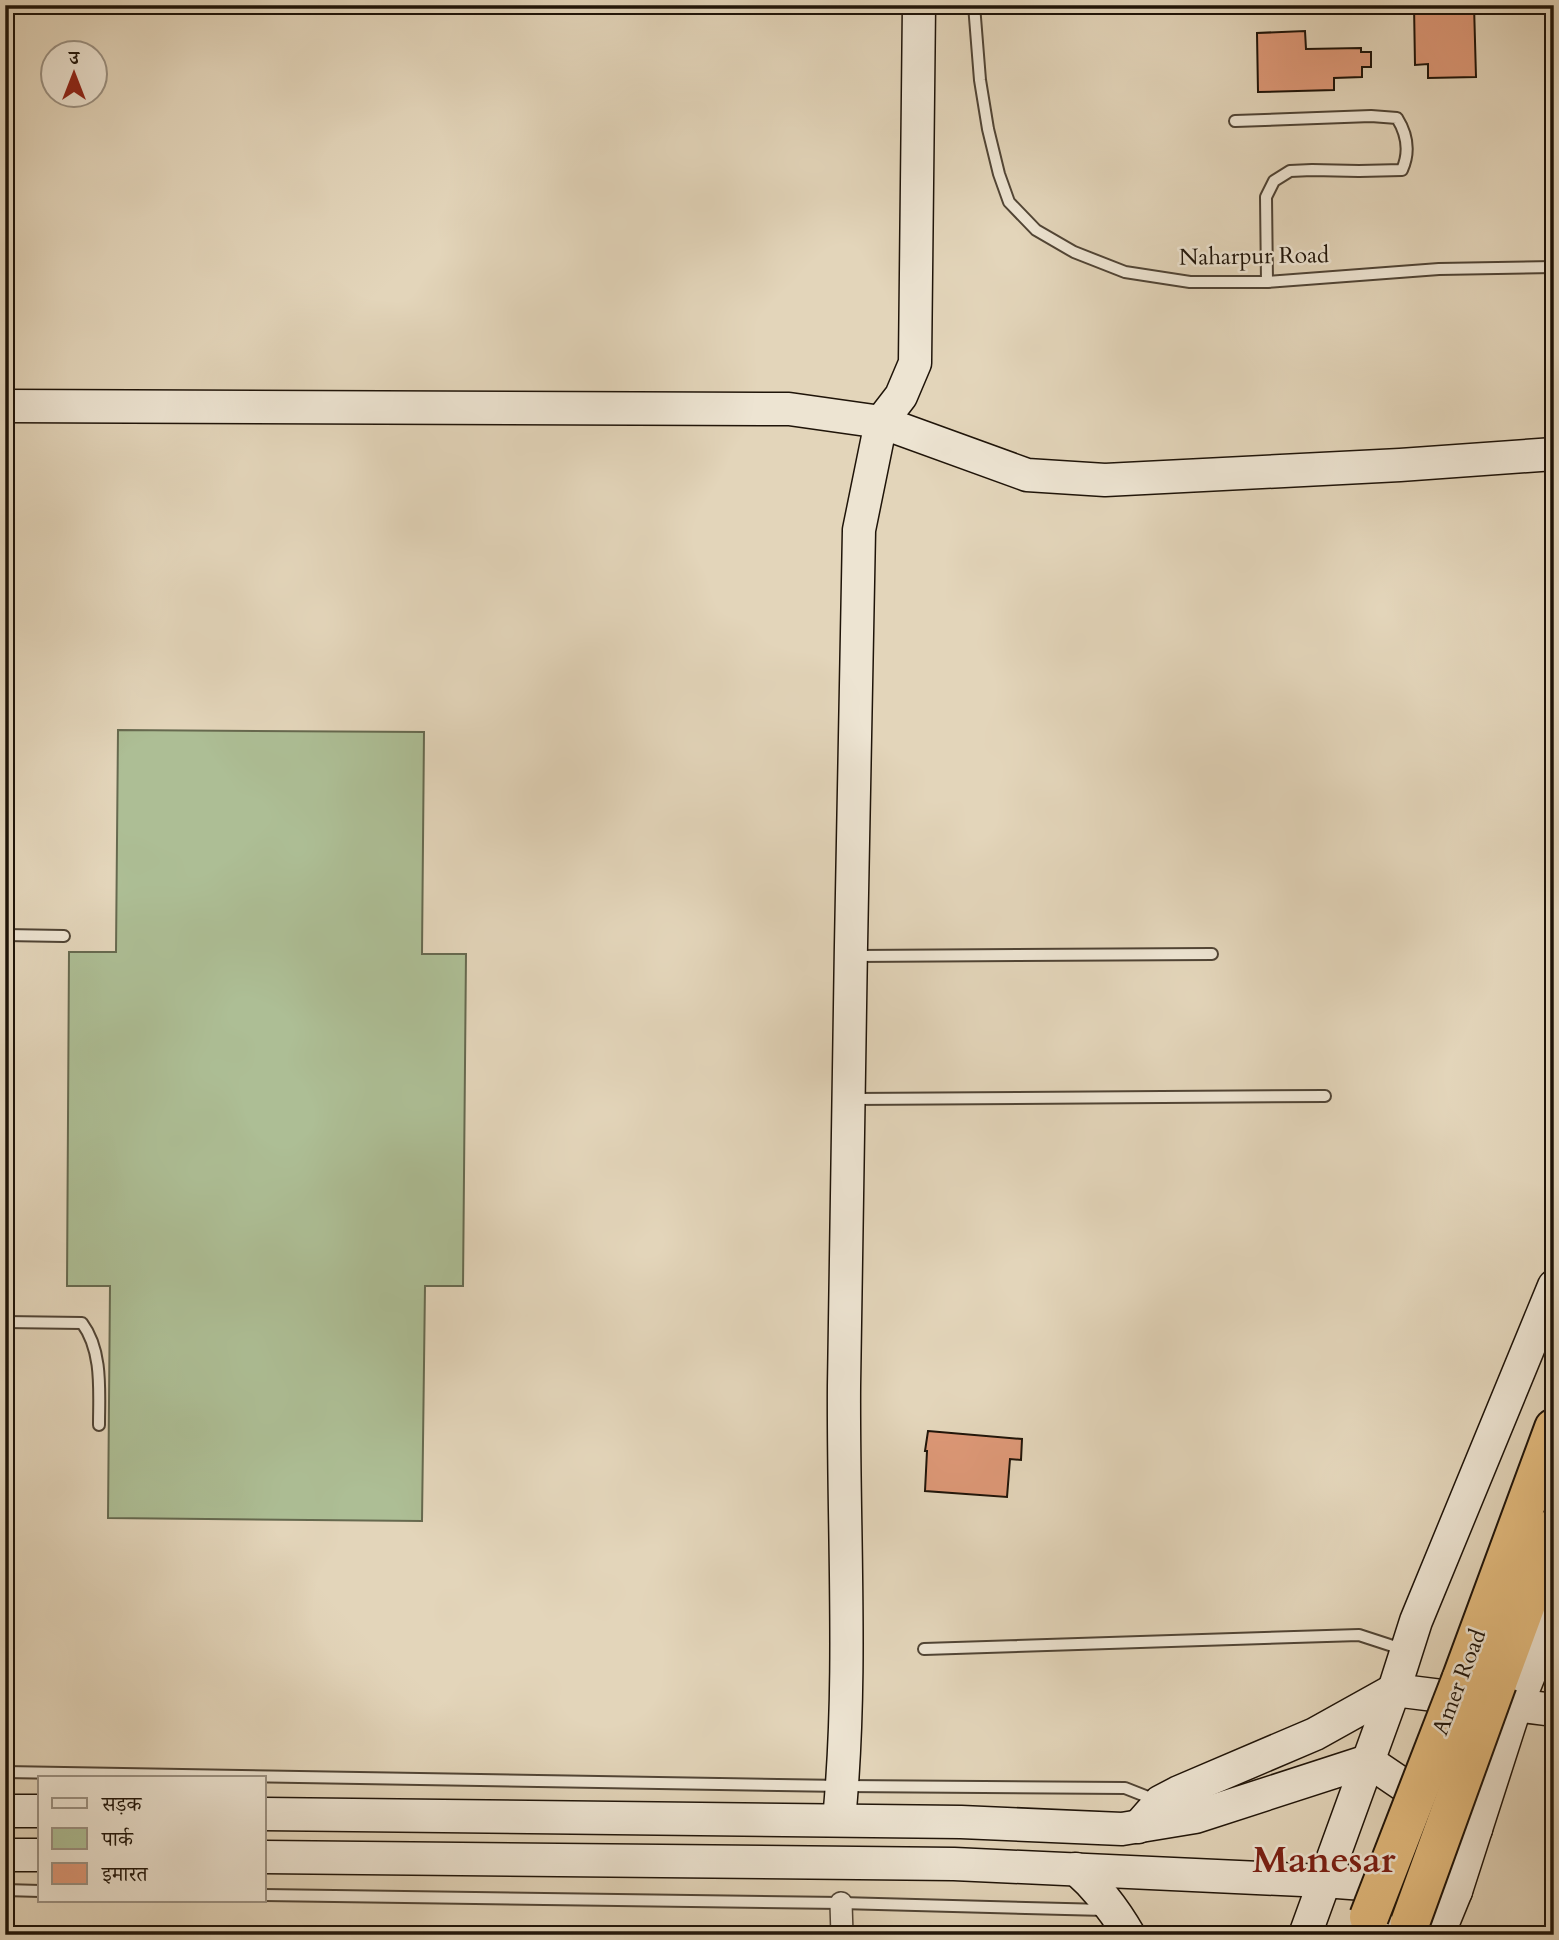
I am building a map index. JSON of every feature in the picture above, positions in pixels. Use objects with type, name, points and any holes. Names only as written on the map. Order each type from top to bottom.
[{"type":"highway","name":"Amer Road","points":[[1418,1931],[1492,1690],[1554,1428]]},
{"type":"highway","name":"Amer Road","points":[[1366,1926],[1492,1690],[1554,1528]]},
{"type":"street","points":[[839,1820],[843,1786],[847,1646],[844,1389],[859,530],[881,422],[901,396],[915,363],[919,5]]},
{"type":"street","points":[[5,406],[789,409],[881,422],[1027,475],[1105,480],[1554,454]]},
{"type":"street","points":[[1305,1935],[1394,1690],[1416,1621],[1554,1286]]},
{"type":"street","points":[[1418,1931],[1456,1891],[1476,1829],[1492,1690],[1554,1614]]},
{"type":"street","points":[[1138,1827],[1160,1802],[1315,1734],[1394,1690],[1492,1690],[1554,1710]]},
{"type":"street","points":[[1367,1761],[1427,1801],[1476,1829]]},
{"type":"street","points":[[266,1814],[961,1822],[1122,1829],[1195,1817],[1367,1761]]},
{"type":"street","points":[[5,1811],[38,1811]]},
{"type":"street","points":[[5,1855],[38,1855]]},
{"type":"street","points":[[266,1857],[954,1864],[1324,1881],[1456,1891]]},
{"type":"street","points":[[1076,1869],[1095,1885],[1122,1923]]},
{"type":"street","points":[[841,1903],[842,1935]]},
{"type":"lane","name":"Naharpur Road","points":[[974,5],[980,80],[988,129],[1009,202],[1036,230],[1074,252],[1125,272],[1190,282],[1267,282],[1439,269],[1554,267]]},
{"type":"lane","points":[[1236,121],[1371,116],[1397,118],[1403,128],[1407,146],[1407,160],[1402,170],[1301,170],[1290,172],[1274,181],[1266,197],[1267,282]]},
{"type":"lane","points":[[5,935],[64,936]]},
{"type":"lane","points":[[852,956],[1212,954]]},
{"type":"lane","points":[[849,1099],[1325,1096]]},
{"type":"lane","points":[[5,1322],[82,1323],[90,1334],[99,1371],[99,1424]]},
{"type":"lane","points":[[924,1650],[1359,1635],[1407,1650]]},
{"type":"lane","points":[[5,1772],[244,1776]]},
{"type":"lane","points":[[266,1776],[1125,1788],[1160,1802]]},
{"type":"lane","points":[[5,1891],[38,1891]]},
{"type":"lane","points":[[266,1895],[841,1903],[1122,1923]]},
{"type":"green space","points":[[118,730],[424,732],[422,954],[466,954],[463,1286],[425,1286],[422,1521],[108,1518],[110,1286],[67,1286],[69,952],[116,952]]},
{"type":"building","points":[[1414,5],[1474,5],[1476,77],[1428,78],[1428,64],[1415,65]]},
{"type":"building","points":[[1305,31],[1306,49],[1361,48],[1361,52],[1371,52],[1371,67],[1362,67],[1362,77],[1334,78],[1334,90],[1258,92],[1257,33]]},
{"type":"building","points":[[928,1431],[1022,1439],[1021,1460],[1010,1459],[1007,1497],[925,1491]]},
{"type":"district","name":"Manesar","points":[[1324,1860]]}]
